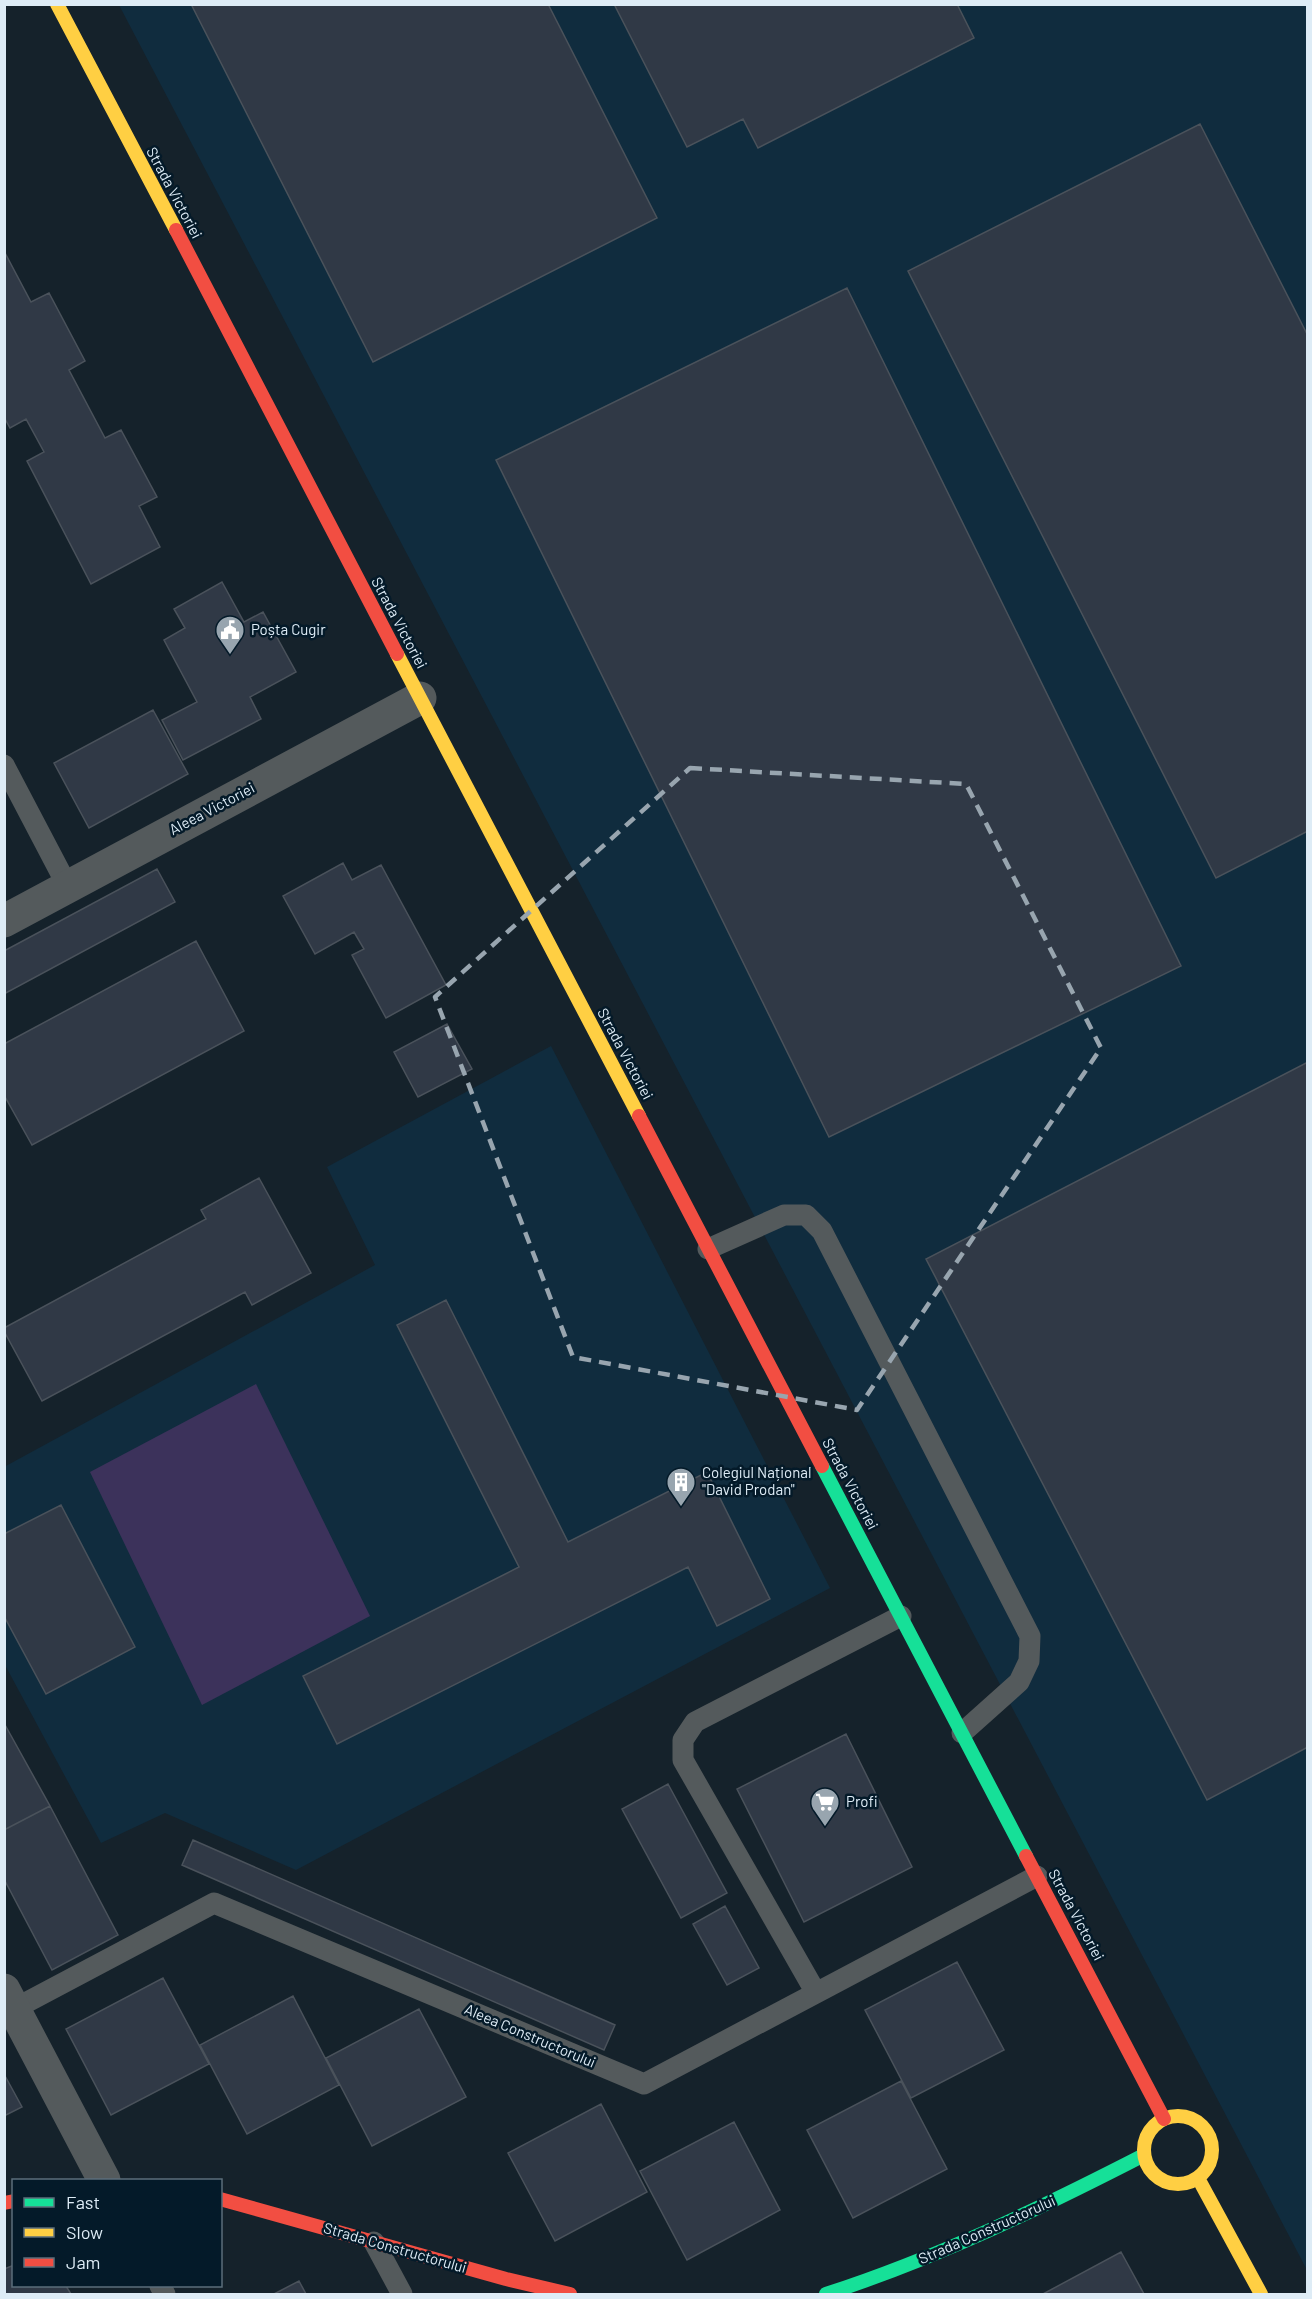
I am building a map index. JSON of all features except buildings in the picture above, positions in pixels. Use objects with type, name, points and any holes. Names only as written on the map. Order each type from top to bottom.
[{"type":"main road","name":"Strada Victoriei","points":[[57,4],[1164,2118]]},
{"type":"main road","points":[[1175,2115],[1186,2116],[1205,2128],[1211,2138],[1212,2160],[1198,2178],[1188,2183],[1176,2184],[1165,2181],[1155,2175],[1148,2166],[1144,2155],[1148,2133],[1164,2118],[1175,2115]]},
{"type":"main road","name":"Strada Constructorului","points":[[826,2295],[869,2282],[985,2234],[1144,2155]]},
{"type":"main road","points":[[1198,2178],[1261,2295]]},
{"type":"main road","name":"Strada Constructorului","points":[[222,2200],[570,2295]]},
{"type":"street","name":"Aleea Victoriei","points":[[4,921],[420,698]]},
{"type":"street","name":"Aleea Constructorului","points":[[9,1999],[103,2179]]},
{"type":"lane","points":[[4,765],[68,887]]},
{"type":"lane","points":[[708,1249],[784,1215],[806,1215],[822,1231],[1030,1636],[1029,1661],[1019,1682],[962,1733]]},
{"type":"lane","points":[[816,1994],[683,1760],[683,1740],[695,1722],[901,1616]]},
{"type":"lane","name":"Aleea Constructorului","points":[[9,1999],[214,1902],[644,2084],[1037,1876]]},
{"type":"lane","points":[[374,2242],[402,2295]]},
{"type":"highlighted area","points":[[690,768],[966,784],[1101,1048],[857,1410],[573,1357],[435,997]]},
{"type":"shaded area","points":[[119,5],[1307,5],[1307,2270],[1110,1894]]},
{"type":"shaded area","points":[[551,1046],[830,1588],[296,1870],[165,1813],[101,1843],[5,1665],[4,1467],[375,1265],[327,1167]]},
{"type":"shaded area","points":[[256,1384],[370,1616],[202,1705],[90,1472]]},
{"type":"traffic: fast","points":[[822,1466],[1026,1856]]},
{"type":"traffic: fast","points":[[826,2294],[908,2265],[988,2231],[1144,2155]]},
{"type":"traffic: slow","points":[[57,4],[176,230]]},
{"type":"traffic: slow","points":[[397,654],[639,1116]]},
{"type":"traffic: slow","points":[[1185,2116],[1197,2122],[1206,2131],[1212,2143],[1212,2150],[1210,2163],[1202,2174],[1185,2184],[1171,2184],[1154,2174],[1146,2163],[1144,2143],[1154,2126],[1165,2118],[1185,2116]]},
{"type":"traffic: slow","points":[[1198,2178],[1261,2294]]},
{"type":"traffic: jam","points":[[176,230],[397,654]]},
{"type":"traffic: jam","points":[[639,1116],[822,1466]]},
{"type":"traffic: jam","points":[[1026,1856],[1164,2119]]},
{"type":"traffic: jam","points":[[222,2200],[506,2279],[570,2294]]},
{"type":"traffic: jam","points":[[4,2203],[12,2201]]},
{"type":"place","name":"Poșta Cugir","points":[[230,656]]},
{"type":"place","name":"Colegiul Național \"David Prodan\"","points":[[681,1508]]},
{"type":"place","name":"Profi","points":[[825,1828]]}]
